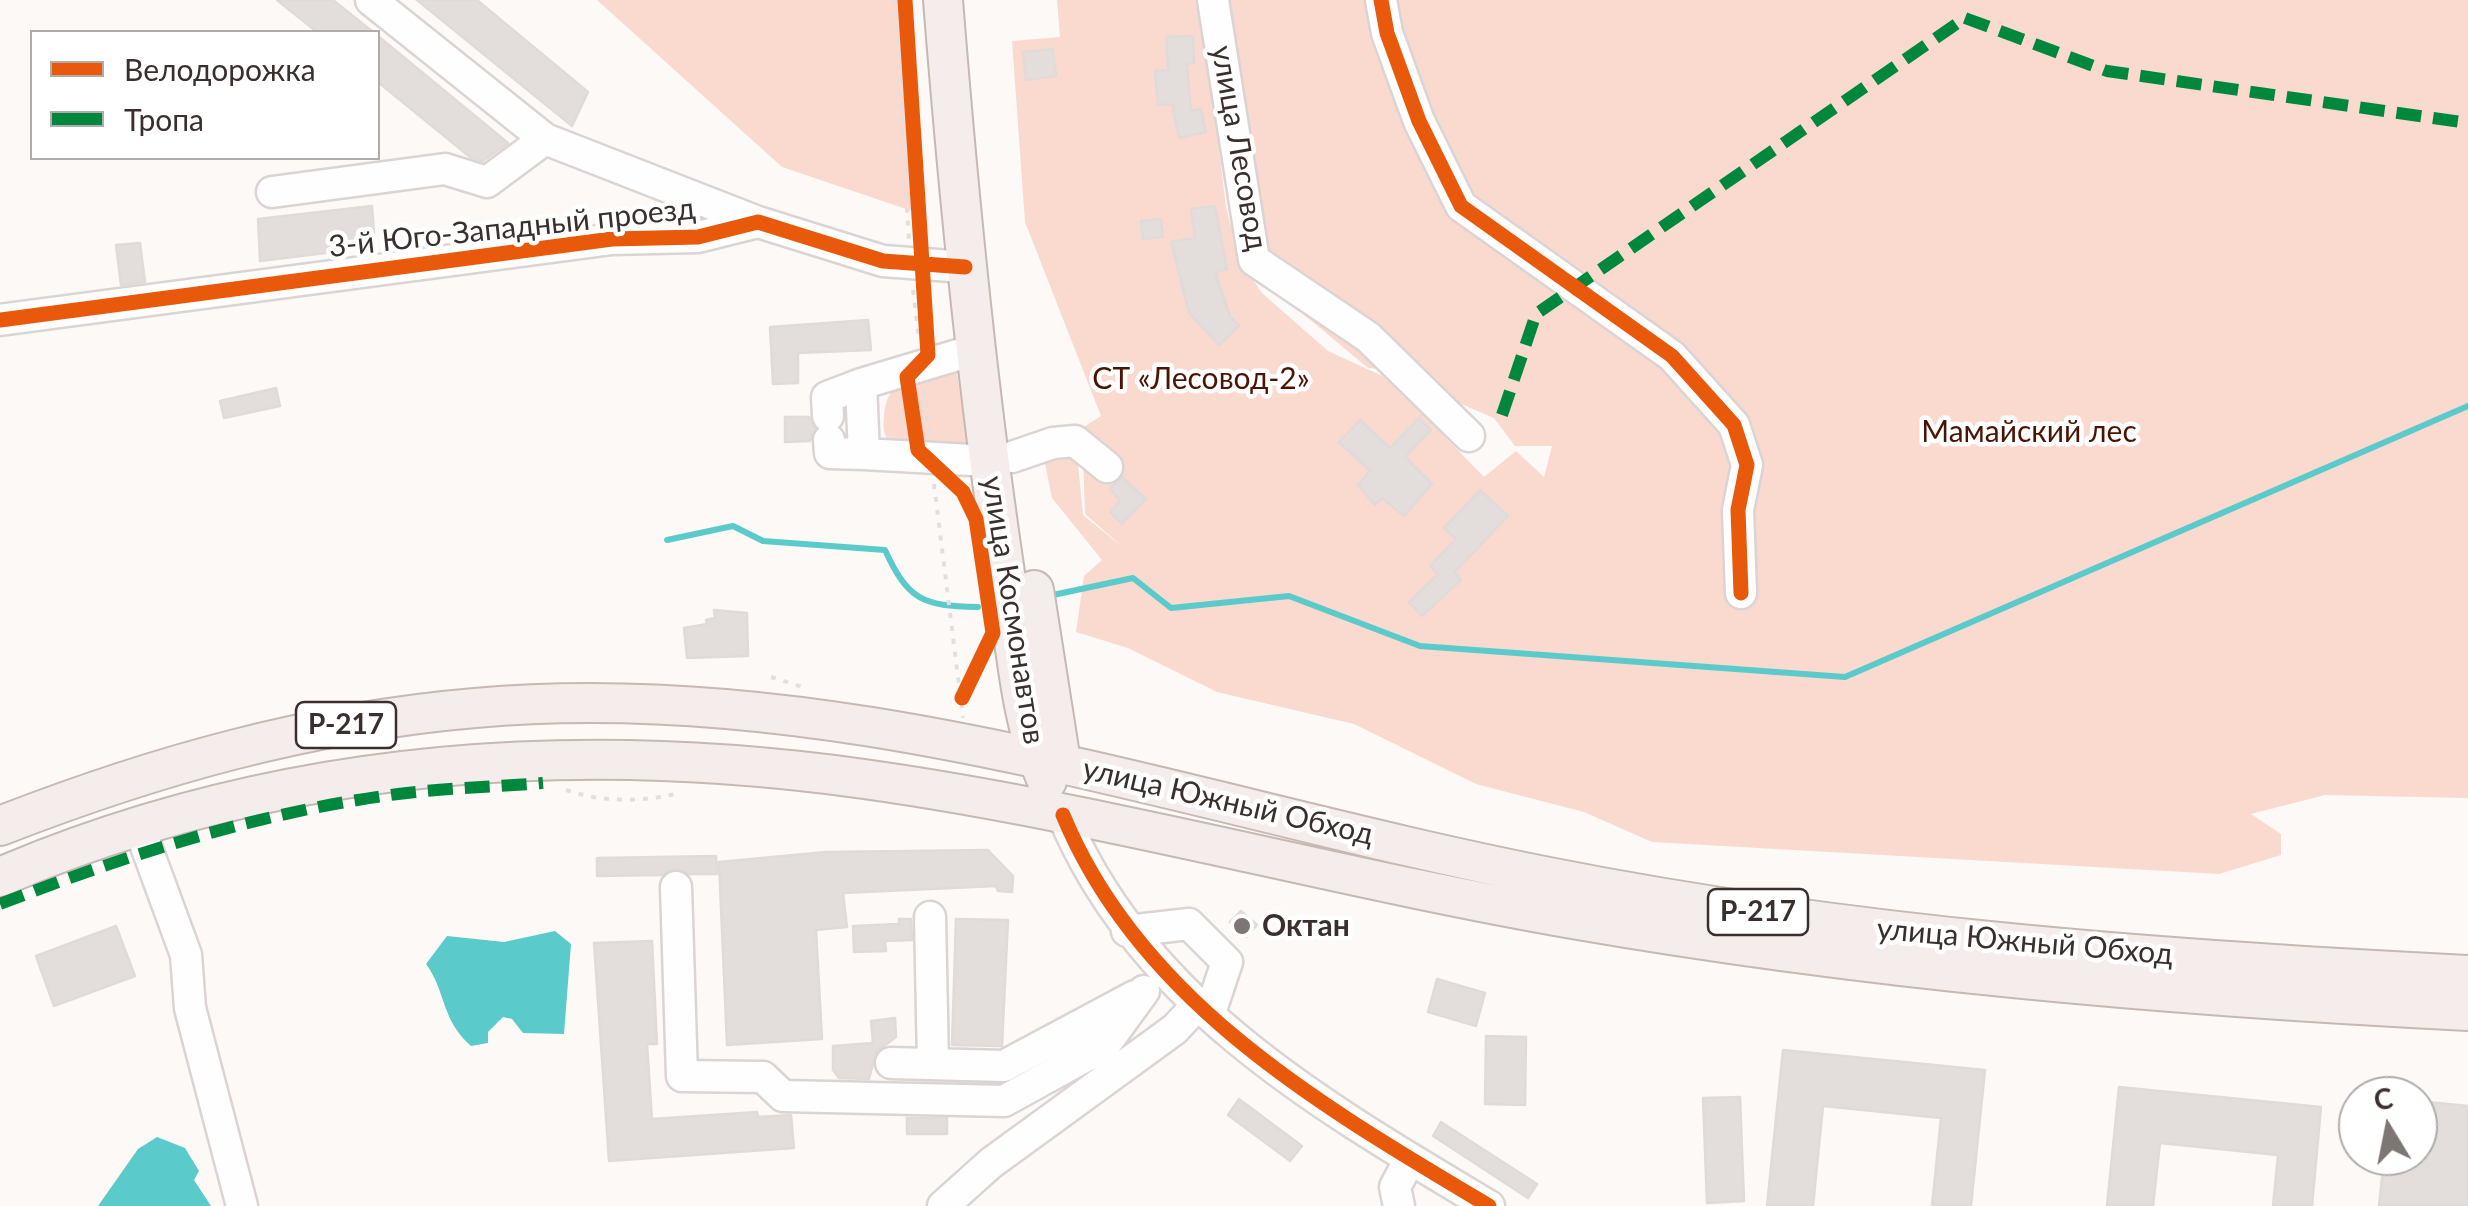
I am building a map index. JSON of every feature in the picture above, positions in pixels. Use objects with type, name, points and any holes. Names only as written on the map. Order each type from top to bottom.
[{"type":"main road","name":"улица Космонавтов","points":[[943,0],[974,350],[1000,459],[1050,762],[1063,815]]},
{"type":"main road","name":"улица Космонавтов","points":[[967,0],[1000,459]]},
{"type":"main road","name":"улица Южный Обход","points":[[0,826],[136,775],[309,730],[480,707],[569,704],[707,709],[828,723],[1050,762],[1549,877],[1714,906],[2042,944],[2468,975]]},
{"type":"main road","name":"улица Южный Обход","points":[[0,877],[92,840],[350,775],[511,759],[693,761],[808,772],[1063,815],[1543,914],[1765,950],[2038,980],[2468,1011]]},
{"type":"street","points":[[371,0],[545,139],[758,222],[883,260],[965,267]]},
{"type":"street","name":"улица Лесовод","points":[[1213,0],[1254,260],[1368,337],[1469,436]]},
{"type":"street","points":[[1381,0],[1387,33],[1419,121],[1461,206],[1672,356],[1734,424],[1747,465],[1738,510],[1741,593]]},
{"type":"street","points":[[272,192],[445,170],[487,182],[545,139]]},
{"type":"street","name":"3-й Юго-Западный проезд","points":[[0,320],[612,239],[698,237],[758,222]]},
{"type":"street","points":[[974,350],[827,398],[830,453],[864,454],[943,471],[1053,443],[1074,442],[1107,467]]},
{"type":"street","points":[[861,384],[864,454]]},
{"type":"street","points":[[1063,815],[1099,891],[1127,931],[1154,981],[1205,1008],[1305,1093],[1489,1206]]},
{"type":"street","points":[[139,827],[186,955],[190,1008],[242,1206]]},
{"type":"street","points":[[676,887],[682,1076],[763,1077],[783,1096],[1004,1101],[1104,1046],[1154,981]]},
{"type":"street","points":[[930,917],[933,1064]]},
{"type":"street","points":[[944,1206],[990,1163],[1205,1008],[1227,962],[1202,936],[1189,924],[1127,931]]},
{"type":"street","points":[[891,1063],[1004,1066],[1154,981]]},
{"type":"street","points":[[1399,1206],[1395,1187],[1410,1159]]},
{"type":"path","points":[[905,0],[928,355],[907,378],[918,450],[943,471]]},
{"type":"path","points":[[962,698],[978,665]]},
{"type":"green space","points":[[597,0],[901,0],[918,213],[782,167]]},
{"type":"green space","name":"Мамайский лес","points":[[1057,0],[1201,0],[1226,207],[1239,259],[1262,293],[1328,351],[1389,379],[1484,477],[1516,451],[1544,477],[1552,446],[1515,446],[1494,418],[1461,404],[1418,372],[1368,368],[1265,282],[1226,0],[2468,0],[2468,798],[2325,795],[2251,814],[2281,834],[2281,855],[2219,874],[1652,842],[1584,812],[1476,784],[1354,724],[1217,692],[1128,648],[1076,632],[1084,576],[1102,560],[1052,498],[1045,464],[1055,454],[1072,457],[1078,464],[1083,515],[1125,549],[1085,514],[1082,428],[1101,416],[1025,222],[1012,41],[1060,37]]},
{"type":"green space","points":[[950,370],[957,373],[967,443],[962,448],[894,446],[884,430],[886,403],[891,393],[905,381]]},
{"type":"water","points":[[555,931],[571,944],[564,1034],[523,1033],[512,1019],[503,1017],[488,1032],[488,1043],[471,1046],[454,1026],[426,964],[447,936],[504,942]]},
{"type":"water","points":[[157,1137],[185,1148],[199,1171],[194,1180],[211,1206],[98,1206],[138,1149]]},
{"type":"building","points":[[277,0],[333,0],[370,30],[314,30]]},
{"type":"building","points":[[417,0],[477,0],[588,92],[572,126]]},
{"type":"building","points":[[1193,36],[1194,63],[1187,64],[1191,111],[1201,109],[1206,132],[1179,138],[1172,104],[1158,105],[1155,71],[1168,70],[1166,37]]},
{"type":"building","points":[[380,38],[508,143],[483,161],[470,157],[380,84]]},
{"type":"building","points":[[1053,49],[1056,76],[1026,80],[1023,52]]},
{"type":"building","points":[[372,206],[375,247],[260,261],[258,219]]},
{"type":"building","points":[[1215,206],[1227,269],[1215,272],[1230,316],[1239,326],[1219,345],[1189,313],[1171,242],[1195,238],[1191,209]]},
{"type":"building","points":[[1161,219],[1163,237],[1143,239],[1141,221]]},
{"type":"building","points":[[140,243],[145,282],[121,285],[116,245]]},
{"type":"building","points":[[868,320],[871,350],[798,353],[798,383],[773,384],[770,327]]},
{"type":"building","points":[[276,388],[280,406],[224,418],[220,401]]},
{"type":"building","points":[[785,417],[809,417],[815,429],[810,441],[785,442]]},
{"type":"building","points":[[1419,418],[1431,430],[1405,457],[1432,484],[1404,516],[1382,498],[1375,505],[1358,485],[1370,471],[1339,442],[1360,420],[1390,448]]},
{"type":"building","points":[[1122,477],[1146,499],[1122,524],[1110,512],[1120,501],[1110,489]]},
{"type":"building","points":[[1480,490],[1508,516],[1455,572],[1461,580],[1422,616],[1409,602],[1438,574],[1430,566],[1456,539],[1444,528]]},
{"type":"building","points":[[714,610],[747,613],[748,656],[687,658],[684,628],[707,624],[706,620],[715,618]]},
{"type":"building","points":[[988,850],[1013,876],[1012,892],[998,891],[996,886],[843,893],[847,927],[816,930],[822,1039],[727,1045],[719,862],[826,852]]},
{"type":"building","points":[[716,856],[717,874],[689,874],[676,868],[662,875],[597,876],[597,858]]},
{"type":"building","points":[[1241,911],[1257,925],[1246,937],[1230,922]]},
{"type":"building","points":[[899,919],[911,919],[912,940],[885,941],[886,951],[854,952],[853,926],[899,924]]},
{"type":"building","points":[[956,919],[1008,920],[1002,1046],[952,1045]]},
{"type":"building","points":[[116,926],[135,976],[54,1006],[36,956]]},
{"type":"building","points":[[652,941],[657,1044],[647,1044],[652,1119],[757,1112],[758,1117],[791,1115],[794,1148],[609,1161],[594,943]]},
{"type":"building","points":[[1437,979],[1485,993],[1476,1026],[1428,1012]]},
{"type":"building","points":[[895,1018],[896,1037],[876,1052],[869,1079],[839,1078],[833,1070],[833,1046],[873,1043],[871,1021]]},
{"type":"building","points":[[1486,1036],[1526,1037],[1525,1105],[1485,1104]]},
{"type":"building","points":[[1783,1050],[1985,1070],[1971,1206],[1932,1206],[1941,1118],[1823,1106],[1813,1206],[1767,1206]]},
{"type":"building","points":[[2119,1087],[2321,1107],[2312,1206],[2273,1206],[2278,1155],[2160,1143],[2153,1206],[2107,1206]]},
{"type":"building","points":[[1740,1097],[1744,1201],[1707,1203],[1703,1098]]},
{"type":"building","points":[[1239,1099],[1302,1146],[1290,1161],[1228,1115]]},
{"type":"building","points":[[2438,1103],[2468,1106],[2468,1206],[2379,1206],[2382,1176],[2438,1176]]},
{"type":"building","points":[[907,1118],[947,1118],[947,1134],[907,1134]]},
{"type":"building","points":[[1441,1122],[1537,1184],[1528,1198],[1433,1136]]},
{"type":"waterway","points":[[1053,595],[1133,578],[1171,608],[1289,596],[1420,646],[1845,677],[2468,406]]},
{"type":"waterway","points":[[667,540],[733,526],[763,541],[885,550],[901,580],[919,597],[943,605],[978,607]]},
{"type":"marked path","points":[[1965,18],[2107,71],[2468,123]]},
{"type":"marked path","points":[[1502,415],[1536,314],[1965,18]]},
{"type":"marked path","points":[[0,904],[146,852],[296,812],[398,794],[543,783]]},
{"type":"cycle path","points":[[905,0],[928,355],[907,377],[918,450],[963,492],[976,519],[993,633],[962,698]]},
{"type":"cycle path","points":[[1381,0],[1387,33],[1419,121],[1461,206],[1672,356],[1734,425],[1747,465],[1738,510],[1741,593]]},
{"type":"cycle path","points":[[0,320],[612,239],[698,237],[758,222],[883,261],[965,267]]},
{"type":"cycle path","points":[[1063,815],[1097,881],[1139,941],[1188,995],[1243,1044],[1302,1088],[1489,1206]]},
{"type":"place","name":"Октан","points":[[1242,926]]},
{"type":"park label","name":"СТ «Лесовод-2»","points":[[1201,379]]}]
